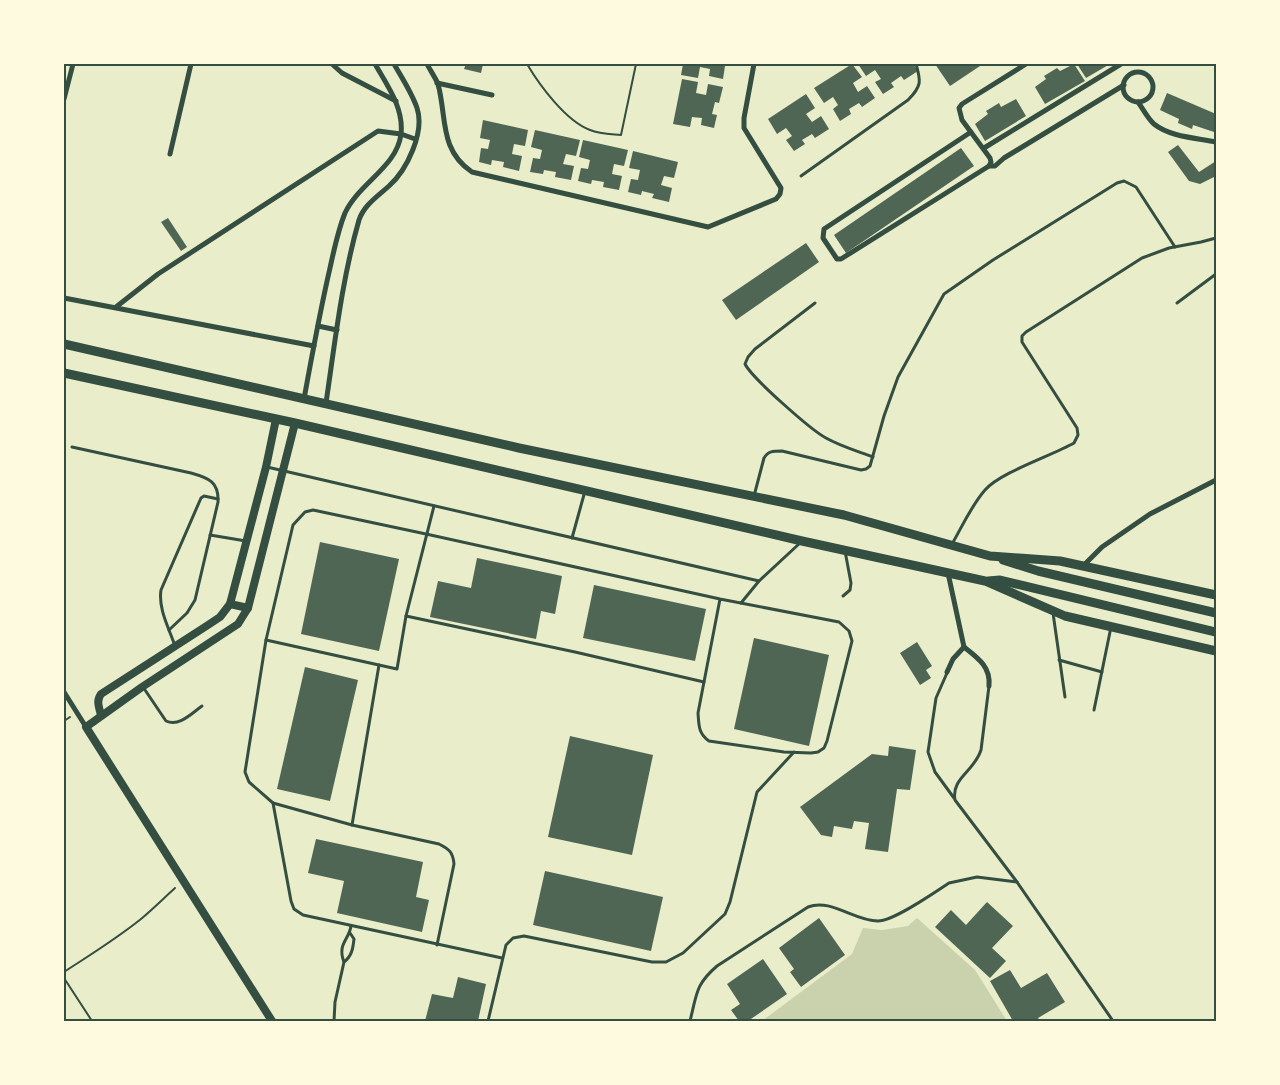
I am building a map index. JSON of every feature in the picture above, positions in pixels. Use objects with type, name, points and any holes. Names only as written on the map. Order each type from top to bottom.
[{"type":"main road","points":[[64,344],[519,448],[844,515],[952,544],[1038,571],[1216,612]]},
{"type":"main road","points":[[64,373],[295,423],[802,541],[948,572],[985,581],[1066,616],[1216,650]]},
{"type":"main road","points":[[990,556],[1060,561],[1216,595]]},
{"type":"main road","points":[[985,581],[1000,580],[1216,632]]},
{"type":"street","points":[[64,99],[72,64]]},
{"type":"street","points":[[170,154],[190,64]]},
{"type":"street","points":[[332,64],[342,73],[396,101]]},
{"type":"street","points":[[304,399],[332,261],[345,214],[357,194],[392,157],[398,148],[401,134],[400,114],[396,101],[375,64]]},
{"type":"street","points":[[326,403],[348,267],[362,212],[397,179],[406,167],[419,125],[417,107],[394,64]]},
{"type":"street","points":[[427,64],[437,83],[450,148],[463,166],[472,172],[708,227],[776,199],[780,194],[781,188],[744,128],[744,118],[754,64]]},
{"type":"street","points":[[989,166],[990,158],[959,113],[959,108],[962,104],[1026,64]]},
{"type":"street","points":[[984,148],[1121,64]]},
{"type":"street","points":[[1138,102],[1147,99],[1151,95],[1153,86],[1150,78],[1142,72],[1128,76],[1124,90],[1129,98],[1138,102],[1153,124],[1170,132],[1216,142]]},
{"type":"street","points":[[437,83],[492,95]]},
{"type":"street","points":[[971,132],[824,229],[823,238],[837,259],[841,259],[989,166],[995,166],[1004,158],[1124,85]]},
{"type":"street","points":[[116,307],[158,274],[378,131],[401,134],[416,139]]},
{"type":"street","points":[[64,298],[314,346]]},
{"type":"street","points":[[318,326],[337,330]]},
{"type":"street","points":[[101,715],[98,699],[101,694],[214,621],[230,604],[266,467],[276,419]]},
{"type":"street","points":[[86,727],[142,687],[238,624],[248,608],[295,423]]},
{"type":"street","points":[[1082,566],[1102,547],[1150,514],[1216,480]]},
{"type":"street","points":[[948,572],[964,647],[980,660],[989,672],[989,686]]},
{"type":"street","points":[[230,604],[248,608]]},
{"type":"street","points":[[947,672],[953,659],[964,647]]},
{"type":"street","points":[[153,660],[164,673]]},
{"type":"street","points":[[64,692],[182,882],[272,1021]]},
{"type":"lane","points":[[801,176],[908,100],[915,93],[921,80],[916,64]]},
{"type":"lane","points":[[754,497],[764,458],[773,451],[782,451],[861,470],[870,466],[884,416],[896,384],[944,294],[976,271],[1117,183],[1124,181],[1136,187],[1175,247]]},
{"type":"lane","points":[[952,544],[979,499],[990,485],[1067,447],[1074,443],[1078,435],[1077,428],[1022,342],[1022,336],[1142,258],[1156,252],[1216,238]]},
{"type":"lane","points":[[1176,303],[1216,274]]},
{"type":"lane","points":[[814,303],[755,349],[748,357],[746,364],[755,377],[810,427],[825,438],[873,457]]},
{"type":"lane","points":[[72,447],[203,477],[216,486],[218,499],[195,600],[187,613],[169,630]]},
{"type":"lane","points":[[266,467],[759,582]]},
{"type":"lane","points":[[572,538],[585,490]]},
{"type":"lane","points":[[175,647],[160,606],[160,590],[201,498],[204,496],[218,499]]},
{"type":"lane","points":[[266,640],[397,669],[406,616],[434,506]]},
{"type":"lane","points":[[438,944],[454,864],[454,856],[450,850],[439,844],[352,825],[273,803],[249,782],[245,772],[266,640],[293,525],[305,512],[313,510],[720,599],[839,622],[849,631],[852,641],[824,748],[818,752],[794,752],[708,741],[702,736],[699,731],[698,713],[720,599]]},
{"type":"lane","points":[[210,535],[247,542]]},
{"type":"lane","points":[[742,603],[759,582],[802,541]]},
{"type":"lane","points":[[843,596],[850,590],[851,583],[845,550]]},
{"type":"lane","points":[[1052,611],[1065,697]]},
{"type":"lane","points":[[406,616],[704,682]]},
{"type":"lane","points":[[1094,710],[1111,627]]},
{"type":"lane","points":[[1060,660],[1102,672]]},
{"type":"lane","points":[[352,825],[379,665]]},
{"type":"lane","points":[[947,672],[936,698],[928,752],[935,772],[1017,882],[1113,1021]]},
{"type":"lane","points":[[955,800],[956,785],[978,760],[981,750],[989,686]]},
{"type":"lane","points":[[142,687],[166,721],[170,723],[179,722],[202,706]]},
{"type":"lane","points":[[488,1021],[502,958],[506,946],[513,938],[524,936],[652,962],[666,962],[683,953],[725,914],[730,902],[757,792],[794,752]]},
{"type":"lane","points":[[273,803],[290,902],[294,909],[303,916],[502,958]]},
{"type":"lane","points":[[690,1021],[698,987],[704,977],[717,966],[808,907],[816,904],[826,905],[856,916],[878,921],[891,918],[949,883],[976,876],[1017,882]]},
{"type":"lane","points":[[334,1021],[335,1002],[344,962],[341,955],[346,937],[350,933],[352,926]]},
{"type":"lane","points":[[344,962],[350,957],[354,944],[354,939],[350,933]]},
{"type":"path","points":[[527,64],[537,80],[563,110],[581,125],[601,133],[621,135],[636,64]]},
{"type":"path","points":[[64,972],[130,927],[182,882]]},
{"type":"path","points":[[64,978],[92,1021]]},
{"type":"green space","points":[[917,918],[975,970],[1007,1021],[762,1021],[852,954],[863,928],[882,930],[908,926]]},
{"type":"building","points":[[466,64],[483,64],[481,73],[464,69]]},
{"type":"building","points":[[683,64],[721,64],[725,66],[723,79],[709,76],[710,69],[700,67],[698,78],[681,75]]},
{"type":"building","points":[[852,64],[862,77],[853,83],[858,92],[867,86],[875,98],[862,107],[859,103],[849,109],[851,114],[840,121],[833,109],[838,105],[833,97],[824,103],[814,88]]},
{"type":"building","points":[[858,64],[913,64],[918,71],[904,80],[901,76],[891,83],[894,87],[883,94],[875,82],[881,79],[875,70],[866,76]]},
{"type":"building","points":[[935,64],[983,64],[950,86]]},
{"type":"building","points":[[1074,64],[1085,81],[1045,104],[1035,87],[1046,79],[1044,76],[1057,68],[1060,71]]},
{"type":"building","points":[[1077,64],[1110,64],[1086,78]]},
{"type":"building","points":[[682,79],[698,82],[696,93],[706,95],[708,84],[723,87],[719,103],[715,102],[712,114],[717,115],[714,128],[701,125],[702,118],[692,117],[690,127],[673,124]]},
{"type":"building","points":[[1167,93],[1216,114],[1214,132],[1193,125],[1192,129],[1178,123],[1179,119],[1160,110]]},
{"type":"building","points":[[806,94],[815,108],[806,114],[812,122],[821,116],[829,129],[815,138],[812,134],[802,140],[805,144],[794,151],[786,140],[792,136],[786,128],[777,134],[768,119]]},
{"type":"building","points":[[1016,99],[1026,116],[985,141],[975,124],[988,114],[986,111],[999,103],[1001,107]]},
{"type":"building","points":[[483,120],[528,130],[525,146],[514,144],[512,154],[522,156],[519,171],[503,167],[504,162],[492,160],[491,165],[479,162],[481,148],[488,149],[490,140],[480,138]]},
{"type":"building","points":[[535,130],[580,140],[576,156],[566,154],[563,164],[574,166],[571,180],[555,177],[556,172],[544,170],[543,174],[530,172],[533,158],[540,159],[542,150],[531,147]]},
{"type":"building","points":[[583,140],[628,150],[624,166],[614,164],[612,174],[622,176],[619,190],[603,187],[604,182],[592,180],[591,184],[578,181],[581,168],[588,169],[590,160],[579,157]]},
{"type":"building","points":[[1178,145],[1199,172],[1216,161],[1216,176],[1200,184],[1189,181],[1168,152]]},
{"type":"building","points":[[961,148],[974,166],[846,253],[834,235]]},
{"type":"building","points":[[633,151],[678,162],[674,178],[664,176],[661,185],[672,188],[669,202],[652,198],[654,194],[642,191],[641,195],[628,192],[631,179],[638,180],[640,170],[629,168]]},
{"type":"building","points":[[168,218],[187,247],[181,251],[161,222]]},
{"type":"building","points":[[806,243],[819,262],[736,320],[722,300]]},
{"type":"building","points":[[320,542],[399,559],[379,651],[301,634]]},
{"type":"building","points":[[477,558],[562,576],[555,614],[541,611],[536,639],[430,617],[438,581],[471,588]]},
{"type":"building","points":[[594,585],[706,609],[695,661],[583,638]]},
{"type":"building","points":[[754,638],[829,655],[809,746],[734,729]]},
{"type":"building","points":[[917,642],[932,666],[926,670],[931,678],[920,685],[900,653]]},
{"type":"building","points":[[305,667],[358,680],[330,801],[277,789]]},
{"type":"building","points":[[570,736],[653,755],[632,855],[548,837]]},
{"type":"building","points":[[889,746],[916,750],[910,790],[897,789],[888,852],[865,849],[869,823],[854,821],[852,829],[834,826],[832,837],[821,835],[800,807],[872,754],[888,756]]},
{"type":"building","points":[[316,839],[423,862],[416,897],[429,900],[422,932],[337,913],[344,881],[308,873]]},
{"type":"building","points":[[545,871],[663,897],[651,951],[533,925]]},
{"type":"building","points":[[987,902],[1013,926],[992,948],[1006,961],[990,978],[935,927],[951,910],[966,925]]},
{"type":"building","points":[[819,918],[845,955],[801,987],[790,972],[794,969],[779,948]]},
{"type":"building","points":[[763,959],[787,994],[748,1021],[739,1021],[731,1010],[740,1004],[727,984]]},
{"type":"building","points":[[1010,970],[1021,988],[1047,973],[1065,1002],[1038,1018],[1040,1021],[1013,1021],[990,981]]},
{"type":"building","points":[[458,977],[486,984],[478,1021],[425,1021],[432,994],[453,998]]}]
